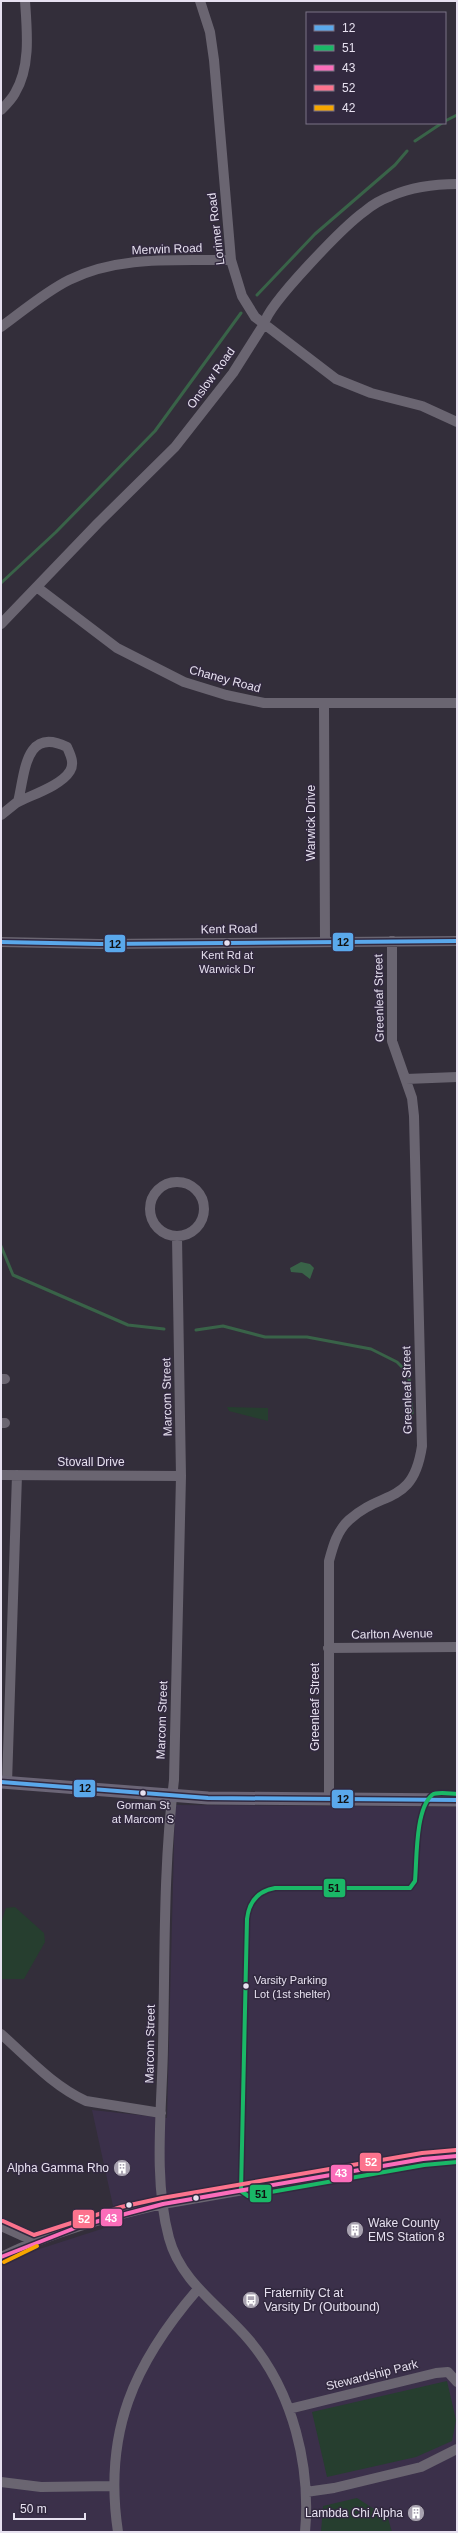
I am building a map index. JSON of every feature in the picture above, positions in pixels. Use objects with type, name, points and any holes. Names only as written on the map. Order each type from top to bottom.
[{"type":"main road","points":[[4,1782],[172,1796],[457,1800]]},
{"type":"street","points":[[1,110],[15,93],[23,74],[27,50],[25,1]]},
{"type":"street","name":"Lorimer Road","points":[[200,1],[210,32],[214,60],[231,260],[242,296],[255,317],[336,379],[371,393],[422,406],[457,422]]},
{"type":"street","name":"Onslow Road","points":[[1,624],[38,588],[98,523],[175,447],[233,373],[264,324],[266,315],[299,276],[364,211],[391,196],[420,187],[457,184]]},
{"type":"street","name":"Merwin Road","points":[[1,327],[67,281],[104,267],[141,261],[231,260]]},
{"type":"street","name":"Chaney Road","points":[[38,588],[117,648],[184,682],[226,695],[264,703],[324,704],[457,702]]},
{"type":"street","name":"Warwick Drive","points":[[324,704],[325,941]]},
{"type":"street","points":[[1,814],[18,802],[39,793],[70,771],[72,764],[67,746],[56,741],[45,740],[35,746],[28,757],[18,802]]},
{"type":"street","name":"Greenleaf Street","points":[[329,1799],[329,1561],[335,1538],[349,1520],[392,1496],[410,1482],[419,1467],[421,1453],[414,1116],[412,1098],[406,1079],[395,1056],[392,1041],[392,941]]},
{"type":"street","name":"Kent Road","points":[[1,942],[100,944],[457,941]]},
{"type":"street","points":[[406,1079],[457,1077]]},
{"type":"street","points":[[171,1182],[189,1184],[197,1191],[203,1200],[203,1219],[195,1230],[177,1237],[160,1230],[152,1221],[150,1212],[150,1202],[161,1187],[171,1182]]},
{"type":"street","name":"Marcom Street","points":[[177,1237],[181,1476],[161,2113],[162,2204],[169,2240],[177,2259],[198,2289],[250,2340],[273,2375],[289,2409],[303,2464],[306,2492],[305,2532]]},
{"type":"street","name":"Stovall Drive","points":[[1,1475],[181,1476]]},
{"type":"street","points":[[4,1782],[17,1475]]},
{"type":"street","name":"Carlton Avenue","points":[[328,1648],[457,1647]]},
{"type":"street","points":[[1,2034],[54,2082],[74,2096],[86,2102],[161,2113]]},
{"type":"street","points":[[1,2257],[34,2241],[123,2213],[162,2204],[423,2159],[457,2156]]},
{"type":"street","points":[[1,2226],[34,2241]]},
{"type":"street","points":[[118,2532],[114,2486],[118,2442],[131,2391],[158,2339],[198,2289]]},
{"type":"street","name":"Stewardship Park","points":[[289,2409],[436,2373],[448,2372],[457,2382]]},
{"type":"street","points":[[306,2492],[334,2488],[421,2468],[457,2449]]},
{"type":"street","points":[[1,2482],[41,2487],[114,2486]]},
{"type":"shaded area","points":[[301,1262],[310,1264],[314,1268],[310,1279],[302,1273],[291,1272],[290,1268]]},
{"type":"shaded area","points":[[227,1407],[268,1408],[268,1421],[229,1411]]},
{"type":"shaded area","points":[[175,1805],[457,1807],[457,2532],[1,2532],[1,2265],[27,2253],[117,2224],[92,2110],[167,2118]]},
{"type":"shaded area","points":[[15,1907],[44,1933],[45,1942],[24,1979],[1,1979],[1,1923],[6,1908]]},
{"type":"shaded area","points":[[447,2381],[456,2420],[452,2441],[416,2457],[327,2477],[312,2412]]},
{"type":"shaded area","points":[[357,2498],[388,2518],[392,2532],[321,2532],[323,2506]]},
{"type":"waterway","points":[[446,120],[457,115]]},
{"type":"waterway","points":[[415,141],[440,124]]},
{"type":"waterway","points":[[257,295],[315,234],[395,165],[407,151]]},
{"type":"waterway","points":[[1,583],[56,532],[155,431],[241,313]]},
{"type":"waterway","points":[[1,1246],[13,1275],[128,1325],[164,1329]]},
{"type":"waterway","points":[[196,1330],[223,1326],[265,1337],[307,1337],[371,1349],[397,1362],[405,1370],[409,1378],[412,1413]]},
{"type":"transit line","name":"12","points":[[1,942],[100,944],[457,941]]},
{"type":"transit line","name":"12","points":[[1,1782],[208,1798],[457,1800]]},
{"type":"transit line","name":"51","points":[[457,1794],[434,1794],[426,1802],[422,1812],[418,1836],[415,1881],[410,1888],[275,1888],[259,1894],[252,1902],[247,1919],[241,2191],[248,2196],[424,2165],[457,2162]]},
{"type":"transit line","name":"52","points":[[3,2221],[34,2235],[121,2207],[162,2198],[422,2153],[456,2150]]},
{"type":"transit line","name":"43","points":[[1,2257],[80,2226],[163,2204],[423,2159],[457,2156]]},
{"type":"transit line","name":"42","points":[[4,2262],[37,2246]]},
{"type":"place","name":"Kent Rd at Warwick Dr","points":[[227,943]]},
{"type":"place","name":"Gorman St at Marcom S","points":[[143,1793]]},
{"type":"place","name":"Varsity Parking Lot (1st shelter)","points":[[246,1986]]},
{"type":"place","name":"Alpha Gamma Rho","points":[[122,2168]]},
{"type":"place","name":"Wake County EMS Station 8","points":[[355,2230]]},
{"type":"place","name":"Fraternity Ct at Varsity Dr (Outbound)","points":[[251,2300]]},
{"type":"place","name":"Lambda Chi Alpha","points":[[416,2513]]}]
